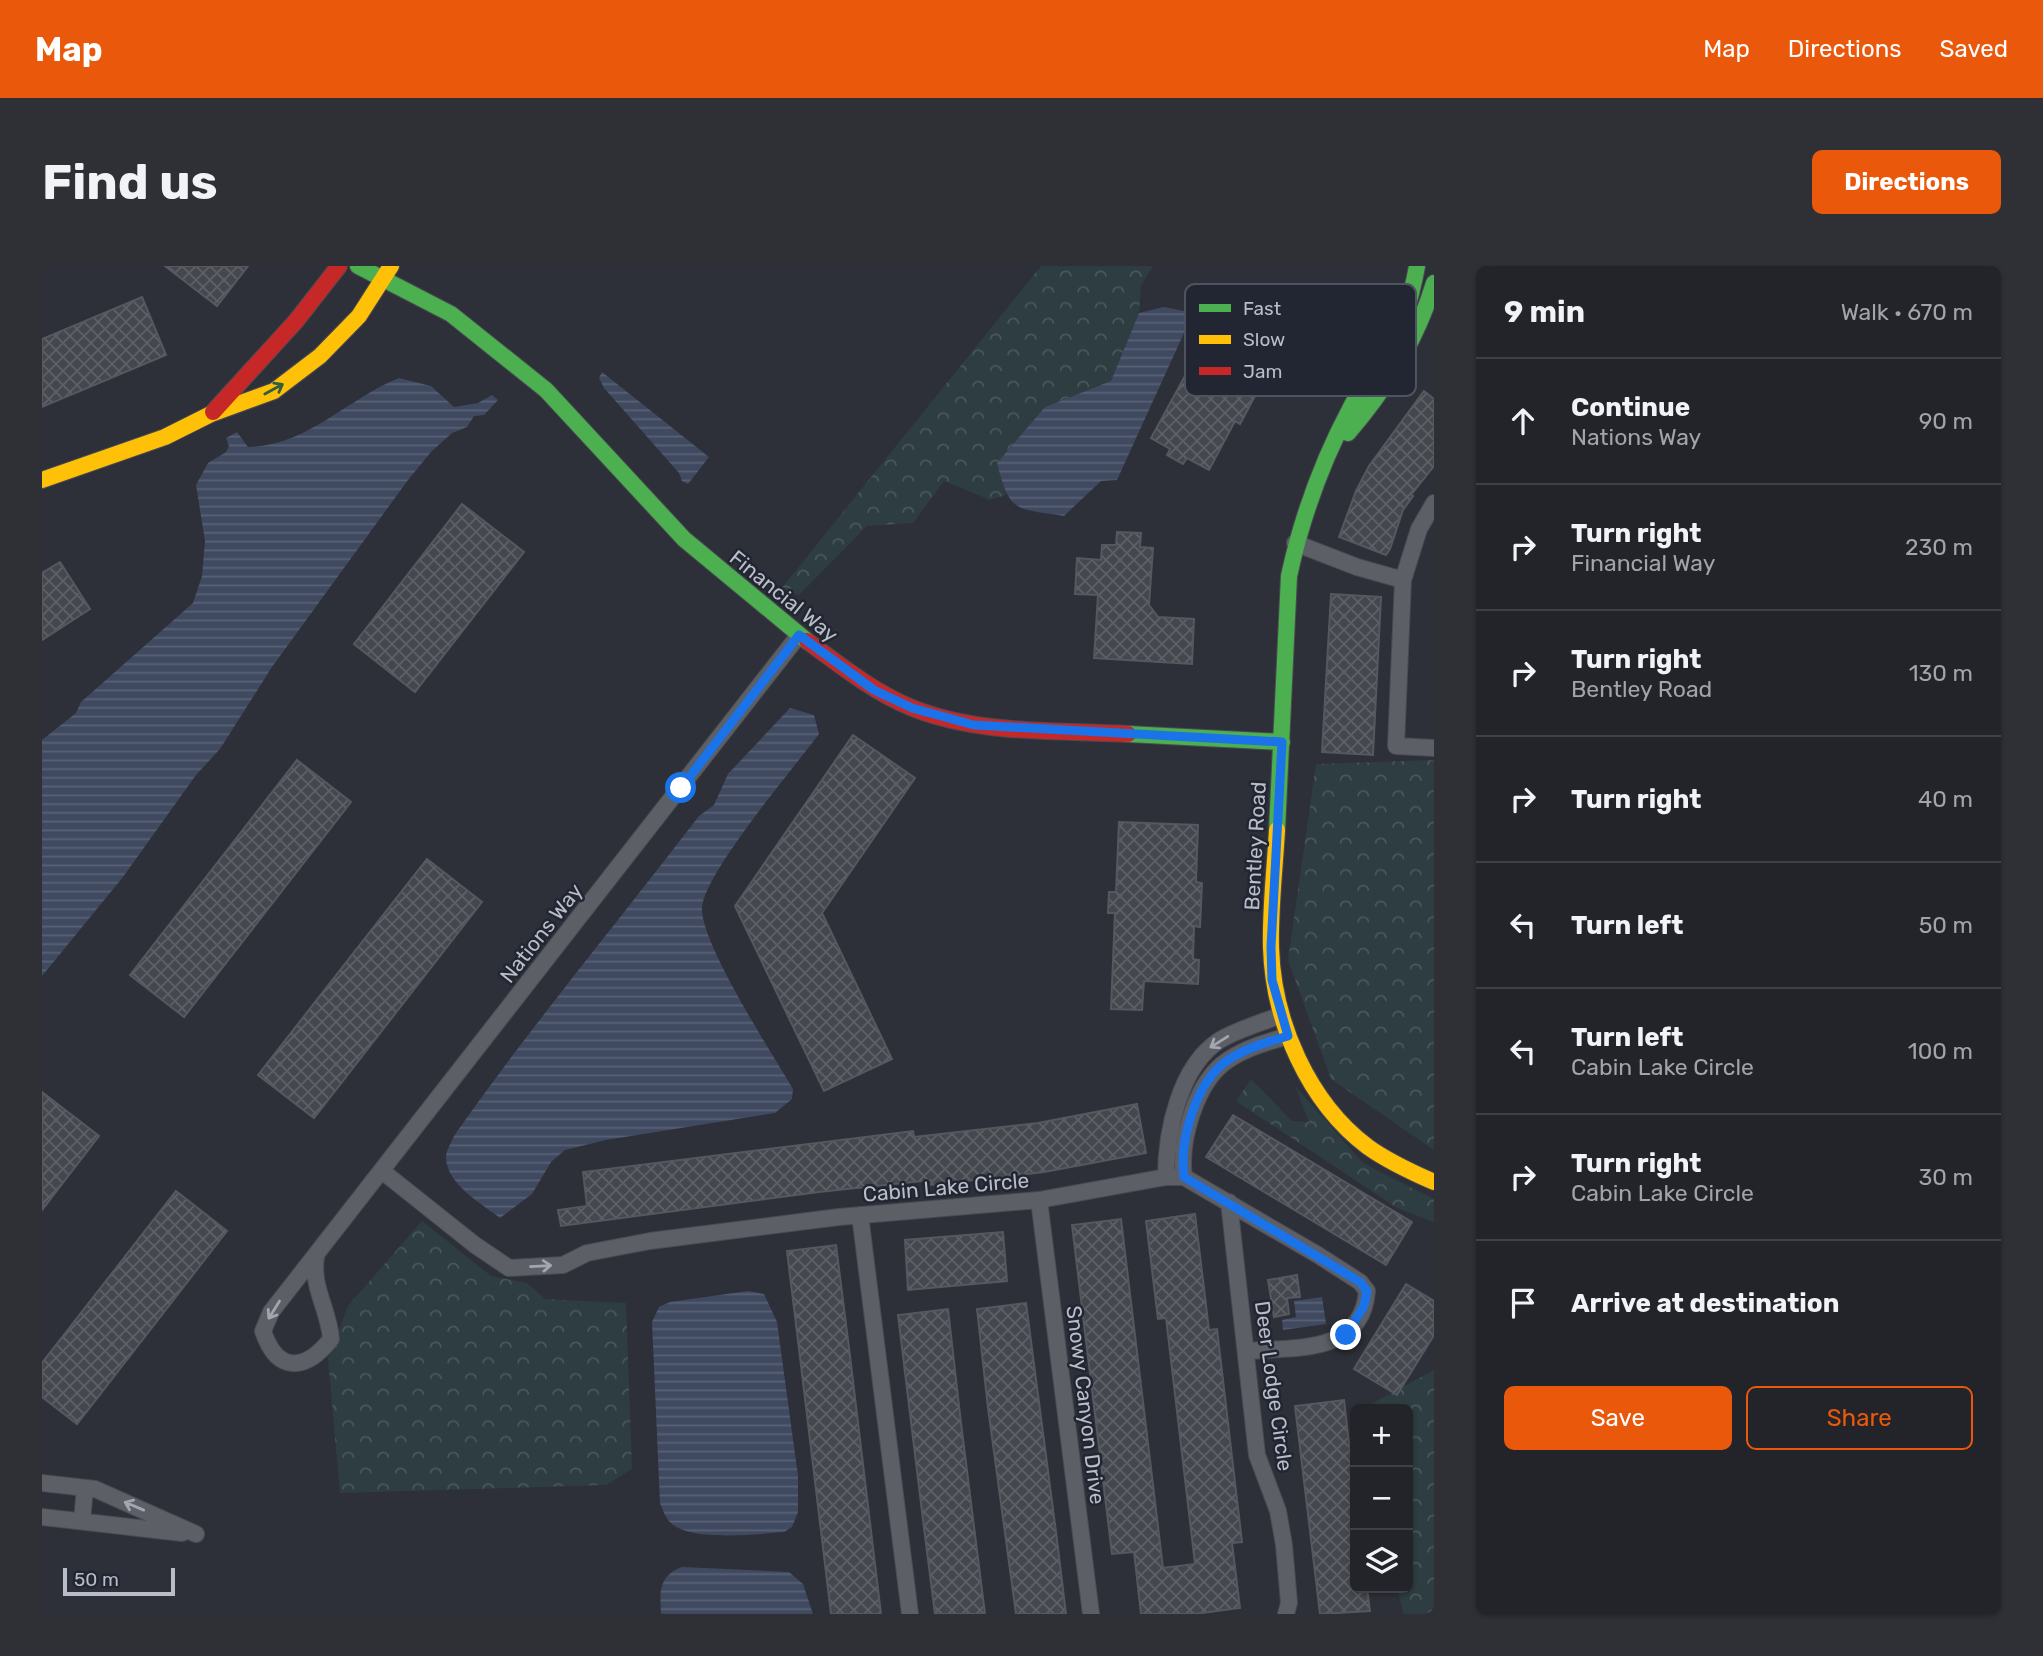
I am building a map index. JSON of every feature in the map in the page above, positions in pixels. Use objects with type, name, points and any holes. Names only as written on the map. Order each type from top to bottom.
[{"type":"street","points":[[211,414],[296,321],[339,266]]},
{"type":"street","name":"Financial Way","points":[[358,266],[388,273],[451,314],[546,390],[684,539],[799,635],[874,690],[912,708],[964,723],[1282,742]]},
{"type":"street","name":"Bentley Road","points":[[1413,284],[1417,266]]},
{"type":"street","points":[[42,480],[165,437],[211,414],[274,391],[320,356],[359,316],[388,273]]},
{"type":"street","name":"Bentley Road","points":[[1416,331],[1424,316],[1434,283]]},
{"type":"street","name":"Bentley Road","points":[[1357,396],[1332,450],[1295,543],[1289,576],[1271,947],[1272,980],[1288,1036],[1315,1090],[1359,1140],[1385,1160],[1434,1182]]},
{"type":"street","name":"Bentley Road","points":[[1332,450],[1378,396]]},
{"type":"street","points":[[1434,503],[1419,529],[1403,580],[1396,746],[1434,748]]},
{"type":"street","points":[[1295,543],[1357,567],[1403,580]]},
{"type":"street","name":"Nations Way","points":[[316,1257],[314,1272],[318,1293],[329,1318],[331,1339],[318,1357],[302,1364],[286,1361],[269,1349],[263,1331],[271,1312],[799,635]]},
{"type":"street","points":[[1166,1177],[1169,1124],[1199,1059],[1220,1040],[1281,1014]]},
{"type":"street","points":[[1184,1177],[1183,1143],[1216,1070],[1254,1046],[1288,1036]]},
{"type":"street","name":"Cabin Lake Circle","points":[[382,1171],[475,1245],[509,1268],[563,1265],[587,1252],[650,1241],[860,1215],[1039,1200],[1166,1177],[1184,1177],[1360,1282],[1367,1291],[1364,1306],[1346,1335],[1328,1344],[1247,1351]]},
{"type":"street","name":"Snowy Canyon Drive","points":[[1039,1200],[1091,1614]]},
{"type":"street","name":"Deer Lodge Circle","points":[[1229,1202],[1257,1455],[1264,1480],[1278,1511],[1284,1545],[1289,1603],[1286,1614]]},
{"type":"street","points":[[860,1215],[910,1614]]},
{"type":"street","points":[[42,1483],[95,1489],[195,1534],[42,1517]]},
{"type":"street","points":[[82,1521],[85,1488]]},
{"type":"green space","points":[[1041,266],[1153,266],[1141,286],[1139,313],[1111,381],[1045,407],[997,463],[1006,495],[990,500],[944,481],[913,523],[867,526],[799,595],[781,589]]},
{"type":"green space","points":[[1434,760],[1434,1150],[1331,1079],[1288,960],[1316,764]]},
{"type":"green space","points":[[1251,1079],[1292,1121],[1309,1122],[1295,1086],[1363,1163],[1434,1199],[1434,1222],[1397,1208],[1236,1101]]},
{"type":"green space","points":[[422,1221],[491,1276],[527,1283],[545,1299],[626,1303],[632,1469],[606,1485],[340,1493],[328,1358],[348,1306]]},
{"type":"green space","points":[[1434,1370],[1434,1614],[1404,1614],[1398,1593],[1413,1593],[1413,1404],[1371,1404]]},
{"type":"water","points":[[1164,307],[1185,311],[1185,329],[1117,480],[1101,481],[1064,516],[1035,512],[1017,506],[1006,492],[997,463],[1045,407],[1111,381],[1139,313]]},
{"type":"water","points":[[602,372],[709,457],[688,484],[682,481],[679,473],[604,388],[599,378]]},
{"type":"water","points":[[399,378],[431,386],[454,407],[478,403],[492,395],[498,400],[484,415],[474,416],[467,427],[452,433],[431,452],[408,480],[272,667],[220,749],[196,775],[123,877],[42,976],[42,740],[76,713],[81,702],[193,603],[202,576],[205,541],[196,485],[208,463],[226,452],[229,446],[226,438],[237,432],[248,447],[289,439]]},
{"type":"water","points":[[790,708],[814,715],[819,734],[734,846],[718,870],[702,907],[704,923],[724,971],[793,1089],[792,1099],[775,1113],[606,1140],[565,1150],[551,1162],[532,1194],[500,1218],[466,1192],[452,1176],[446,1157],[454,1136],[699,816],[714,805],[728,774]]},
{"type":"water","points":[[748,1291],[764,1294],[777,1322],[798,1476],[798,1512],[792,1527],[784,1532],[742,1535],[693,1533],[671,1523],[660,1503],[652,1322],[659,1307],[670,1302]]},
{"type":"water","points":[[1322,1297],[1326,1324],[1283,1330],[1282,1320],[1296,1317],[1294,1301]]},
{"type":"water","points":[[682,1567],[789,1572],[803,1584],[813,1614],[661,1614],[662,1586],[668,1575]]},
{"type":"building","points":[[165,266],[248,266],[217,306]]},
{"type":"building","points":[[142,297],[166,355],[42,407],[42,339]]},
{"type":"building","points":[[1185,376],[1185,396],[1255,396],[1240,424],[1235,421],[1209,470],[1187,458],[1183,464],[1167,455],[1170,449],[1151,438]]},
{"type":"building","points":[[1424,391],[1434,399],[1434,466],[1403,510],[1390,549],[1386,555],[1339,537],[1356,491],[1369,466]]},
{"type":"building","points":[[462,504],[524,552],[415,692],[354,644]]},
{"type":"building","points":[[1117,532],[1141,533],[1140,547],[1153,548],[1149,605],[1158,617],[1194,619],[1192,664],[1094,658],[1098,595],[1075,594],[1077,558],[1101,560],[1102,545],[1116,545]]},
{"type":"building","points":[[60,562],[90,609],[42,640],[42,573]]},
{"type":"building","points":[[1331,594],[1381,597],[1373,755],[1322,752]]},
{"type":"building","points":[[853,735],[915,778],[822,913],[892,1059],[824,1091],[735,906]]},
{"type":"building","points":[[297,760],[351,802],[184,1017],[130,975]]},
{"type":"building","points":[[1119,822],[1198,825],[1196,882],[1202,883],[1200,927],[1194,926],[1193,959],[1199,960],[1198,984],[1144,981],[1142,1010],[1111,1009],[1115,913],[1108,913],[1109,892],[1116,892]]},
{"type":"building","points":[[427,859],[482,902],[314,1118],[258,1075]]},
{"type":"building","points":[[42,1092],[99,1136],[42,1210]]},
{"type":"building","points":[[1137,1104],[1146,1153],[1044,1172],[931,1185],[931,1180],[819,1192],[561,1226],[558,1210],[587,1206],[583,1172],[913,1131],[914,1137],[1038,1123]]},
{"type":"building","points":[[1233,1115],[1412,1222],[1386,1265],[1206,1157]]},
{"type":"building","points":[[176,1191],[227,1231],[77,1424],[42,1397],[42,1363]]},
{"type":"building","points":[[1195,1214],[1209,1330],[1217,1329],[1242,1542],[1232,1543],[1240,1608],[1194,1614],[1141,1614],[1134,1552],[1112,1554],[1072,1225],[1121,1219],[1163,1568],[1195,1564],[1166,1318],[1158,1319],[1146,1221]]},
{"type":"building","points":[[1003,1232],[1007,1281],[908,1290],[905,1240]]},
{"type":"building","points":[[836,1245],[881,1614],[831,1614],[787,1251]]},
{"type":"building","points":[[1297,1275],[1300,1297],[1287,1298],[1289,1314],[1274,1317],[1268,1280]]},
{"type":"building","points":[[1406,1284],[1434,1301],[1434,1335],[1397,1395],[1354,1369]]},
{"type":"building","points":[[1026,1303],[1066,1614],[1016,1614],[988,1408],[977,1309]]},
{"type":"building","points":[[948,1309],[985,1614],[935,1614],[898,1315]]},
{"type":"building","points":[[1344,1400],[1350,1451],[1350,1593],[1368,1593],[1370,1611],[1320,1614],[1295,1406]]},
{"type":"traffic: fast","points":[[358,266],[451,314],[546,390],[684,539],[807,641]]},
{"type":"traffic: fast","points":[[1413,284],[1417,266]]},
{"type":"traffic: fast","points":[[1416,331],[1434,283]]},
{"type":"traffic: fast","points":[[1277,830],[1289,576],[1314,488],[1357,396]]},
{"type":"traffic: fast","points":[[1348,433],[1378,396]]},
{"type":"traffic: fast","points":[[1128,734],[1282,742]]},
{"type":"traffic: slow","points":[[42,480],[165,437],[211,414],[274,391],[320,356],[359,316],[391,266]]},
{"type":"traffic: slow","points":[[1277,830],[1271,918],[1273,975],[1287,1031],[1298,1058],[1311,1083],[1347,1129],[1384,1157],[1434,1182]]},
{"type":"traffic: jam","points":[[213,412],[296,321],[339,266]]},
{"type":"traffic: jam","points":[[807,641],[883,693],[936,716],[1018,730],[1128,734]]},
{"type":"route","points":[[681,788],[799,635],[841,669],[874,690],[912,708],[945,719],[1010,728],[1282,742],[1271,947],[1272,980],[1288,1036],[1237,1054],[1216,1070],[1196,1105],[1188,1127],[1183,1143],[1182,1167],[1184,1177],[1360,1282],[1367,1291],[1364,1306],[1346,1335]]}]
